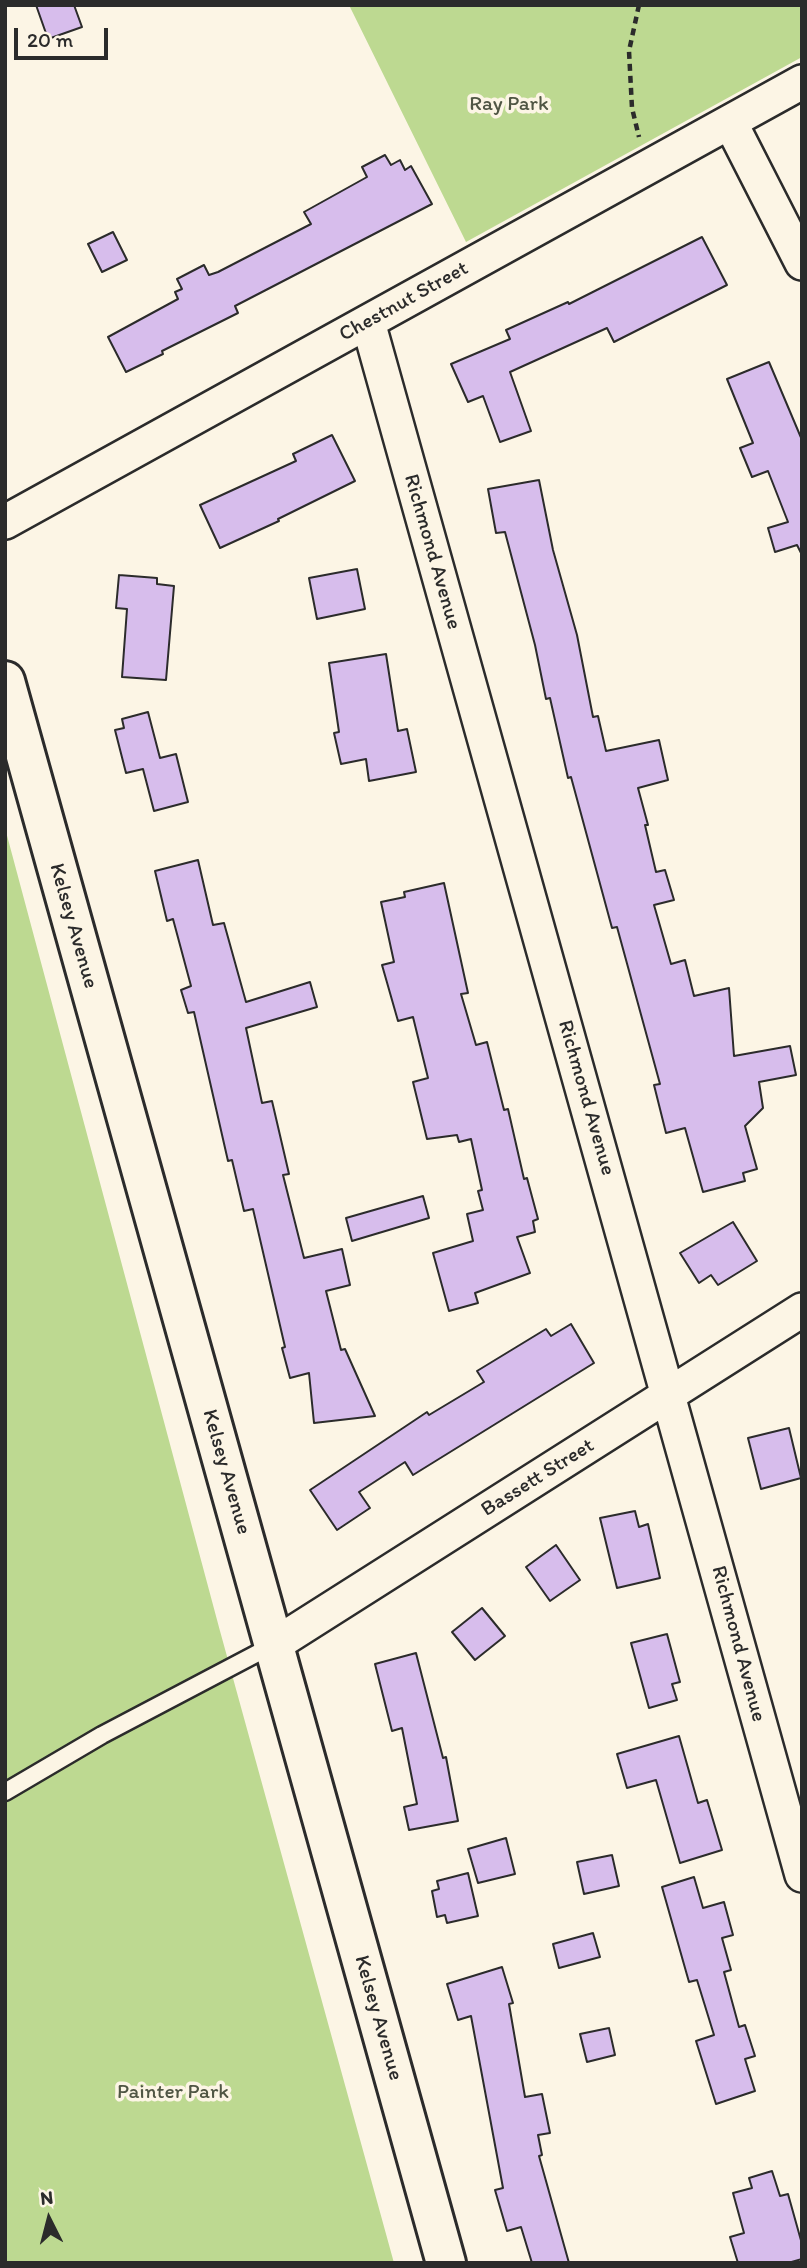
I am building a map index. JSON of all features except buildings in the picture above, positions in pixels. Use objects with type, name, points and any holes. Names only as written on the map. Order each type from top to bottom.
[{"type":"street","name":"Chestnut Street","points":[[5,522],[802,82]]},
{"type":"street","points":[[730,122],[802,263]]},
{"type":"street","name":"Richmond Avenue","points":[[368,322],[802,1875]]},
{"type":"street","name":"Kelsey Avenue","points":[[5,681],[446,2263]]},
{"type":"street","name":"Bassett Street","points":[[274,1645],[802,1310]]},
{"type":"lane","points":[[5,1792],[102,1735],[274,1645]]},
{"type":"path","points":[[639,5],[629,51],[632,108],[647,168]]},
{"type":"green space","name":"Ray Park","points":[[349,5],[802,5],[802,57],[466,242]]},
{"type":"green space","name":"Painter Park","points":[[5,828],[220,1631],[394,2263],[5,2263]]}]
